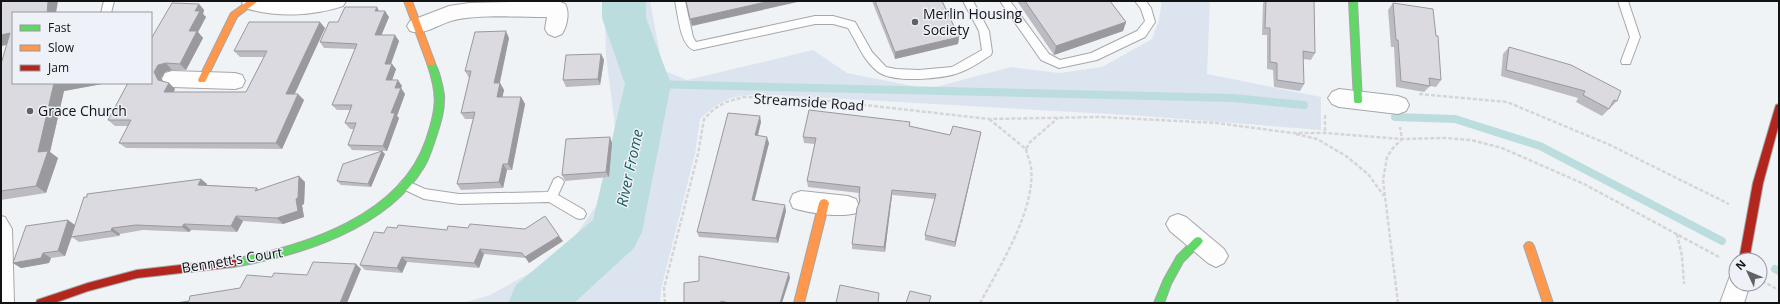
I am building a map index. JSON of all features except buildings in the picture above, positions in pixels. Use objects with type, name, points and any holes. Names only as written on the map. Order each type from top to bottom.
[{"type":"street","points":[[202,80],[234,15],[251,2],[291,7],[312,6],[336,1]]},
{"type":"street","name":"Bennett's Court","points":[[41,303],[70,292],[137,274],[256,259],[296,250],[333,235],[364,217],[390,199],[405,185],[420,166],[440,113],[439,91],[408,1]]},
{"type":"street","points":[[1353,1],[1349,99],[1398,104]]},
{"type":"street","points":[[417,26],[449,14],[469,11],[558,9],[555,29]]},
{"type":"street","points":[[172,79],[235,81]]},
{"type":"street","points":[[1745,252],[1751,215],[1775,135],[1779,108]]},
{"type":"street","points":[[801,200],[848,206]]},
{"type":"street","points":[[798,303],[824,203]]},
{"type":"street","points":[[1178,224],[1216,256]]},
{"type":"street","points":[[1159,303],[1167,282],[1180,259],[1198,241]]},
{"type":"street","points":[[1529,246],[1548,303]]},
{"type":"street","points":[[1732,303],[1735,292]]},
{"type":"lane","points":[[106,12],[109,1]]},
{"type":"lane","points":[[680,1],[688,38],[694,46],[815,20],[833,20],[851,24],[860,37],[868,56],[884,71],[914,75],[957,70],[987,52],[984,32],[968,1]]},
{"type":"lane","points":[[1005,1],[1045,57],[1059,64],[1093,57],[1141,34],[1150,22],[1146,8],[1140,1]]},
{"type":"lane","points":[[1623,1],[1635,37],[1626,61]]},
{"type":"lane","points":[[551,197],[558,182]]},
{"type":"lane","points":[[405,185],[424,194],[459,200],[551,197],[580,214]]},
{"type":"lane","points":[[1,221],[6,229],[8,303]]},
{"type":"path","points":[[1402,139],[1398,104],[1394,92],[1507,102],[1610,145],[1751,215]]},
{"type":"path","name":"Streamside Road","points":[[665,303],[664,288],[698,154],[704,119],[714,109],[726,102],[744,98],[811,99],[988,119],[1100,117],[1217,123],[1292,132]]},
{"type":"path","points":[[1026,149],[1030,142],[1058,118]]},
{"type":"path","points":[[980,303],[1011,245],[1021,222],[1030,185],[1031,165],[1026,149],[988,119]]},
{"type":"path","points":[[1292,132],[1402,139],[1445,138],[1471,140],[1502,148],[1584,184],[1677,233],[1723,260]]},
{"type":"path","points":[[1292,132],[1317,139],[1346,156],[1368,174],[1385,197]]},
{"type":"path","points":[[1398,303],[1383,180],[1384,162],[1393,147],[1402,139]]},
{"type":"path","points":[[1677,233],[1682,256],[1684,284]]},
{"type":"path","points":[[1768,284],[1779,290]]},
{"type":"shaded area","points":[[608,1],[650,1],[663,70],[687,80],[813,50],[847,73],[928,89],[1011,67],[1059,73],[1102,67],[1152,39],[1159,20],[1162,1],[1210,1],[1207,74],[1321,97],[1321,130],[1144,116],[775,95],[734,97],[718,104],[700,119],[695,154],[661,289],[660,303],[463,303],[490,295],[561,256],[613,182],[616,135],[606,55],[605,26]]},
{"type":"waterway","name":"River Frome","points":[[535,303],[616,232],[648,84],[624,18],[624,1]]},
{"type":"waterway","points":[[648,84],[1233,98],[1304,105]]},
{"type":"waterway","points":[[1395,117],[1455,119],[1540,146],[1722,241]]},
{"type":"waterway","points":[[1775,269],[1779,271]]},
{"type":"traffic: fast","points":[[1353,1],[1358,101]]},
{"type":"traffic: fast","points":[[233,263],[258,259],[285,252],[311,244],[336,233],[361,220],[383,205],[403,187],[423,160],[438,118],[440,101],[438,84],[431,63]]},
{"type":"traffic: fast","points":[[1159,303],[1167,282],[1180,259],[1198,241]]},
{"type":"traffic: slow","points":[[202,80],[234,15],[254,1]]},
{"type":"traffic: slow","points":[[408,1],[431,63]]},
{"type":"traffic: slow","points":[[799,303],[824,203]]},
{"type":"traffic: slow","points":[[1529,246],[1548,303]]},
{"type":"traffic: jam","points":[[1745,252],[1758,183],[1779,108]]},
{"type":"traffic: jam","points":[[41,303],[88,287],[137,274],[233,263]]},
{"type":"place","name":"Merlin Housing Society","points":[[915,22]]},
{"type":"place","name":"Grace Church","points":[[30,111]]}]
